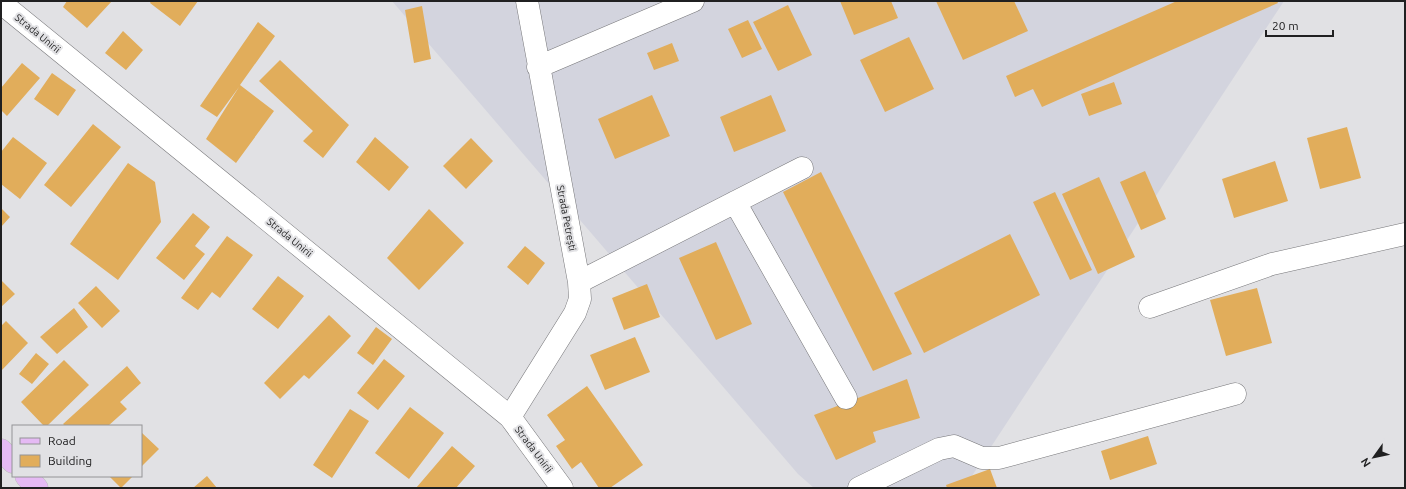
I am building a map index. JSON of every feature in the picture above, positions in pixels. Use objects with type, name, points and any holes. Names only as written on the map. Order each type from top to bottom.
[{"type":"main road","points":[[1,450],[12,461]]},
{"type":"main road","points":[[27,477],[37,488]]},
{"type":"street","name":"Strada Petrești","points":[[510,417],[575,313],[580,299],[579,282],[538,68],[527,1]]},
{"type":"street","points":[[538,68],[693,1]]},
{"type":"street","name":"Strada Unirii","points":[[1,3],[510,417],[562,488]]},
{"type":"street","points":[[579,282],[802,168]]},
{"type":"street","points":[[735,202],[846,398]]},
{"type":"street","points":[[1150,307],[1272,264],[1405,234]]},
{"type":"street","points":[[859,488],[939,449],[954,446],[982,458],[998,458],[1235,394]]},
{"type":"shaded area","points":[[392,1],[1284,1],[964,488],[814,488],[798,474]]},
{"type":"building","points":[[67,1],[112,1],[87,28],[63,7]]},
{"type":"building","points":[[151,1],[198,1],[180,26],[150,3]]},
{"type":"building","points":[[840,1],[891,1],[898,18],[854,35]]},
{"type":"building","points":[[936,1],[1014,1],[1028,31],[963,60]]},
{"type":"building","points":[[1177,1],[1277,1],[1278,3],[1042,107],[1033,89],[1015,97],[1006,76]]},
{"type":"building","points":[[788,5],[812,55],[778,71],[753,22]]},
{"type":"building","points":[[422,6],[431,59],[414,63],[405,10]]},
{"type":"building","points":[[748,20],[762,49],[742,58],[728,29]]},
{"type":"building","points":[[258,22],[275,36],[240,85],[274,111],[236,163],[206,139],[239,87],[217,117],[200,106]]},
{"type":"building","points":[[123,31],[143,50],[126,70],[105,53]]},
{"type":"building","points":[[909,37],[934,89],[885,112],[860,60]]},
{"type":"building","points":[[672,43],[679,61],[654,70],[647,53]]},
{"type":"building","points":[[280,60],[349,125],[323,158],[303,141],[313,131],[259,81]]},
{"type":"building","points":[[22,63],[40,78],[7,116],[1,110],[1,88]]},
{"type":"building","points":[[52,73],[76,90],[58,116],[34,99]]},
{"type":"building","points":[[1114,82],[1122,104],[1089,116],[1081,94]]},
{"type":"building","points":[[652,95],[670,136],[615,159],[598,119]]},
{"type":"building","points":[[771,95],[786,131],[734,152],[720,117]]},
{"type":"building","points":[[93,124],[121,147],[71,207],[44,185]]},
{"type":"building","points":[[1347,127],[1361,178],[1320,189],[1307,138]]},
{"type":"building","points":[[13,137],[47,163],[20,199],[1,184],[1,152]]},
{"type":"building","points":[[375,137],[409,167],[389,191],[356,162]]},
{"type":"building","points":[[471,138],[493,161],[466,189],[443,166]]},
{"type":"building","points":[[1275,161],[1288,201],[1234,218],[1222,179]]},
{"type":"building","points":[[128,163],[155,182],[161,222],[118,280],[70,244]]},
{"type":"building","points":[[1145,171],[1166,219],[1141,230],[1120,182]]},
{"type":"building","points":[[821,172],[912,354],[873,371],[783,192]]},
{"type":"building","points":[[1099,177],[1135,257],[1098,274],[1062,194]]},
{"type":"building","points":[[1055,192],[1092,270],[1070,280],[1033,202]]},
{"type":"building","points":[[1,208],[10,217],[1,227]]},
{"type":"building","points":[[429,209],[464,243],[419,290],[387,258]]},
{"type":"building","points":[[193,213],[210,227],[195,246],[205,254],[184,280],[156,258]]},
{"type":"building","points":[[1010,234],[1040,295],[924,353],[894,293]]},
{"type":"building","points":[[227,236],[253,255],[220,298],[212,292],[198,310],[181,298]]},
{"type":"building","points":[[716,242],[752,324],[716,340],[679,258]]},
{"type":"building","points":[[525,246],[545,263],[528,285],[507,267]]},
{"type":"building","points":[[278,276],[304,296],[278,329],[252,309]]},
{"type":"building","points":[[1,280],[15,294],[1,307]]},
{"type":"building","points":[[647,284],[660,317],[624,330],[612,298]]},
{"type":"building","points":[[96,286],[120,311],[102,328],[78,303]]},
{"type":"building","points":[[1257,288],[1272,343],[1226,356],[1210,300]]},
{"type":"building","points":[[74,308],[88,327],[57,354],[40,337]]},
{"type":"building","points":[[329,315],[351,336],[309,379],[304,375],[280,399],[264,383]]},
{"type":"building","points":[[6,321],[28,343],[1,371],[1,326]]},
{"type":"building","points":[[376,327],[392,339],[373,365],[357,353]]},
{"type":"building","points":[[635,337],[650,372],[605,390],[590,355]]},
{"type":"building","points":[[36,353],[49,364],[32,384],[19,374]]},
{"type":"building","points":[[384,359],[405,376],[378,410],[357,393]]},
{"type":"building","points":[[64,360],[89,385],[48,425],[43,425],[21,402]]},
{"type":"building","points":[[127,366],[141,383],[120,402],[127,409],[109,425],[63,424]]},
{"type":"building","points":[[907,379],[920,418],[873,432],[876,442],[836,460],[814,415]]},
{"type":"building","points":[[587,386],[643,465],[610,488],[599,488],[581,462],[572,469],[556,446],[565,440],[547,415]]},
{"type":"building","points":[[410,407],[444,433],[409,479],[375,453]]},
{"type":"building","points":[[350,409],[369,421],[332,478],[313,465]]},
{"type":"building","points":[[142,433],[159,449],[142,466]]},
{"type":"building","points":[[1148,436],[1157,464],[1110,480],[1101,451]]},
{"type":"building","points":[[452,446],[475,466],[456,488],[416,488]]},
{"type":"building","points":[[990,469],[997,488],[947,488],[946,485]]},
{"type":"building","points":[[207,476],[217,488],[193,488]]},
{"type":"building","points":[[110,477],[132,477],[121,488]]}]
